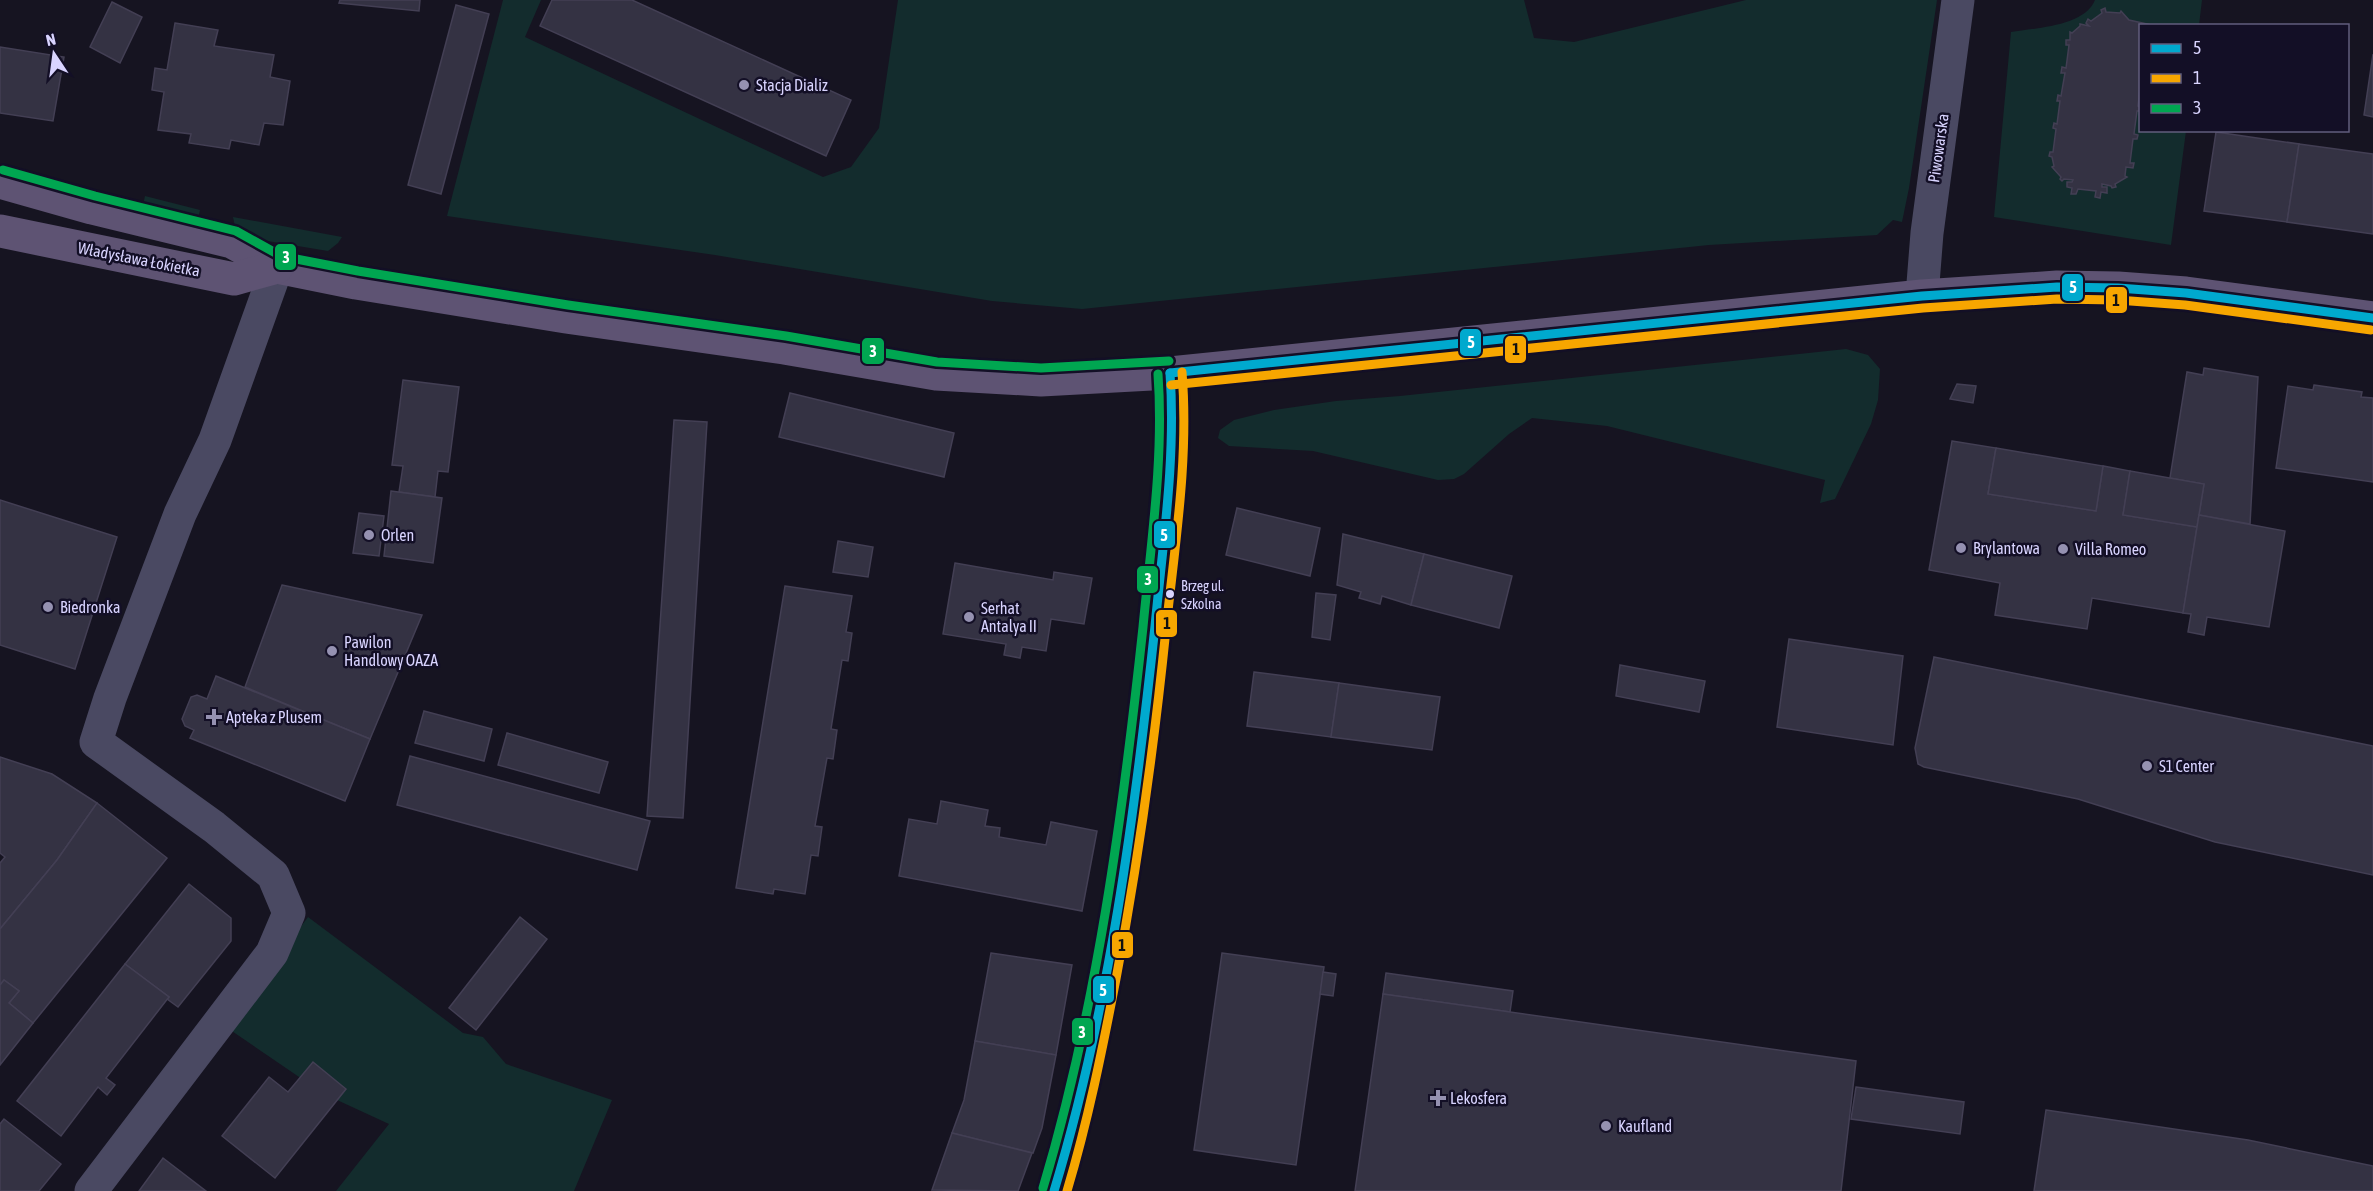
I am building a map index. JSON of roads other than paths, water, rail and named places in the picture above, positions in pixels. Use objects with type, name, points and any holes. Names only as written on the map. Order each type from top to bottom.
[{"type":"main road","name":"Władysława Łokietka","points":[[0,182],[103,211],[232,242],[277,267],[368,285],[566,317],[784,348],[936,374],[1041,380],[1170,373],[1922,296],[2057,287],[2118,288],[2186,293],[2373,318]]},
{"type":"main road","name":"Władysława Łokietka","points":[[0,231],[234,279],[277,267]]},
{"type":"street","name":"Piwowarska","points":[[1922,296],[1927,233],[1958,0]]},
{"type":"street","points":[[91,1191],[272,953],[289,913],[273,875],[214,827],[96,742],[110,698],[180,514],[215,440],[277,267]]},
{"type":"street","points":[[1054,1191],[1069,1143],[1083,1084],[1112,938],[1137,786],[1171,454],[1173,412],[1170,373]]},
{"type":"place","name":"Stacja Dializ","points":[[744,85]]},
{"type":"place","name":"Orlen","points":[[369,535]]},
{"type":"place","name":"Brylantowa","points":[[1961,548]]},
{"type":"place","name":"Villa Romeo","points":[[2063,549]]},
{"type":"place","name":"Brzeg ul. Szkolna","points":[[1170,594]]},
{"type":"place","name":"Biedronka","points":[[48,607]]},
{"type":"place","name":"Serhat Antalya II","points":[[969,617]]},
{"type":"place","name":"Pawilon Handlowy OAZA","points":[[332,651]]},
{"type":"place","name":"Apteka z Plusem","points":[[214,717]]},
{"type":"place","name":"S1 Center","points":[[2147,766]]},
{"type":"place","name":"Lekosfera","points":[[1438,1098]]},
{"type":"place","name":"Kaufland","points":[[1606,1126]]}]
